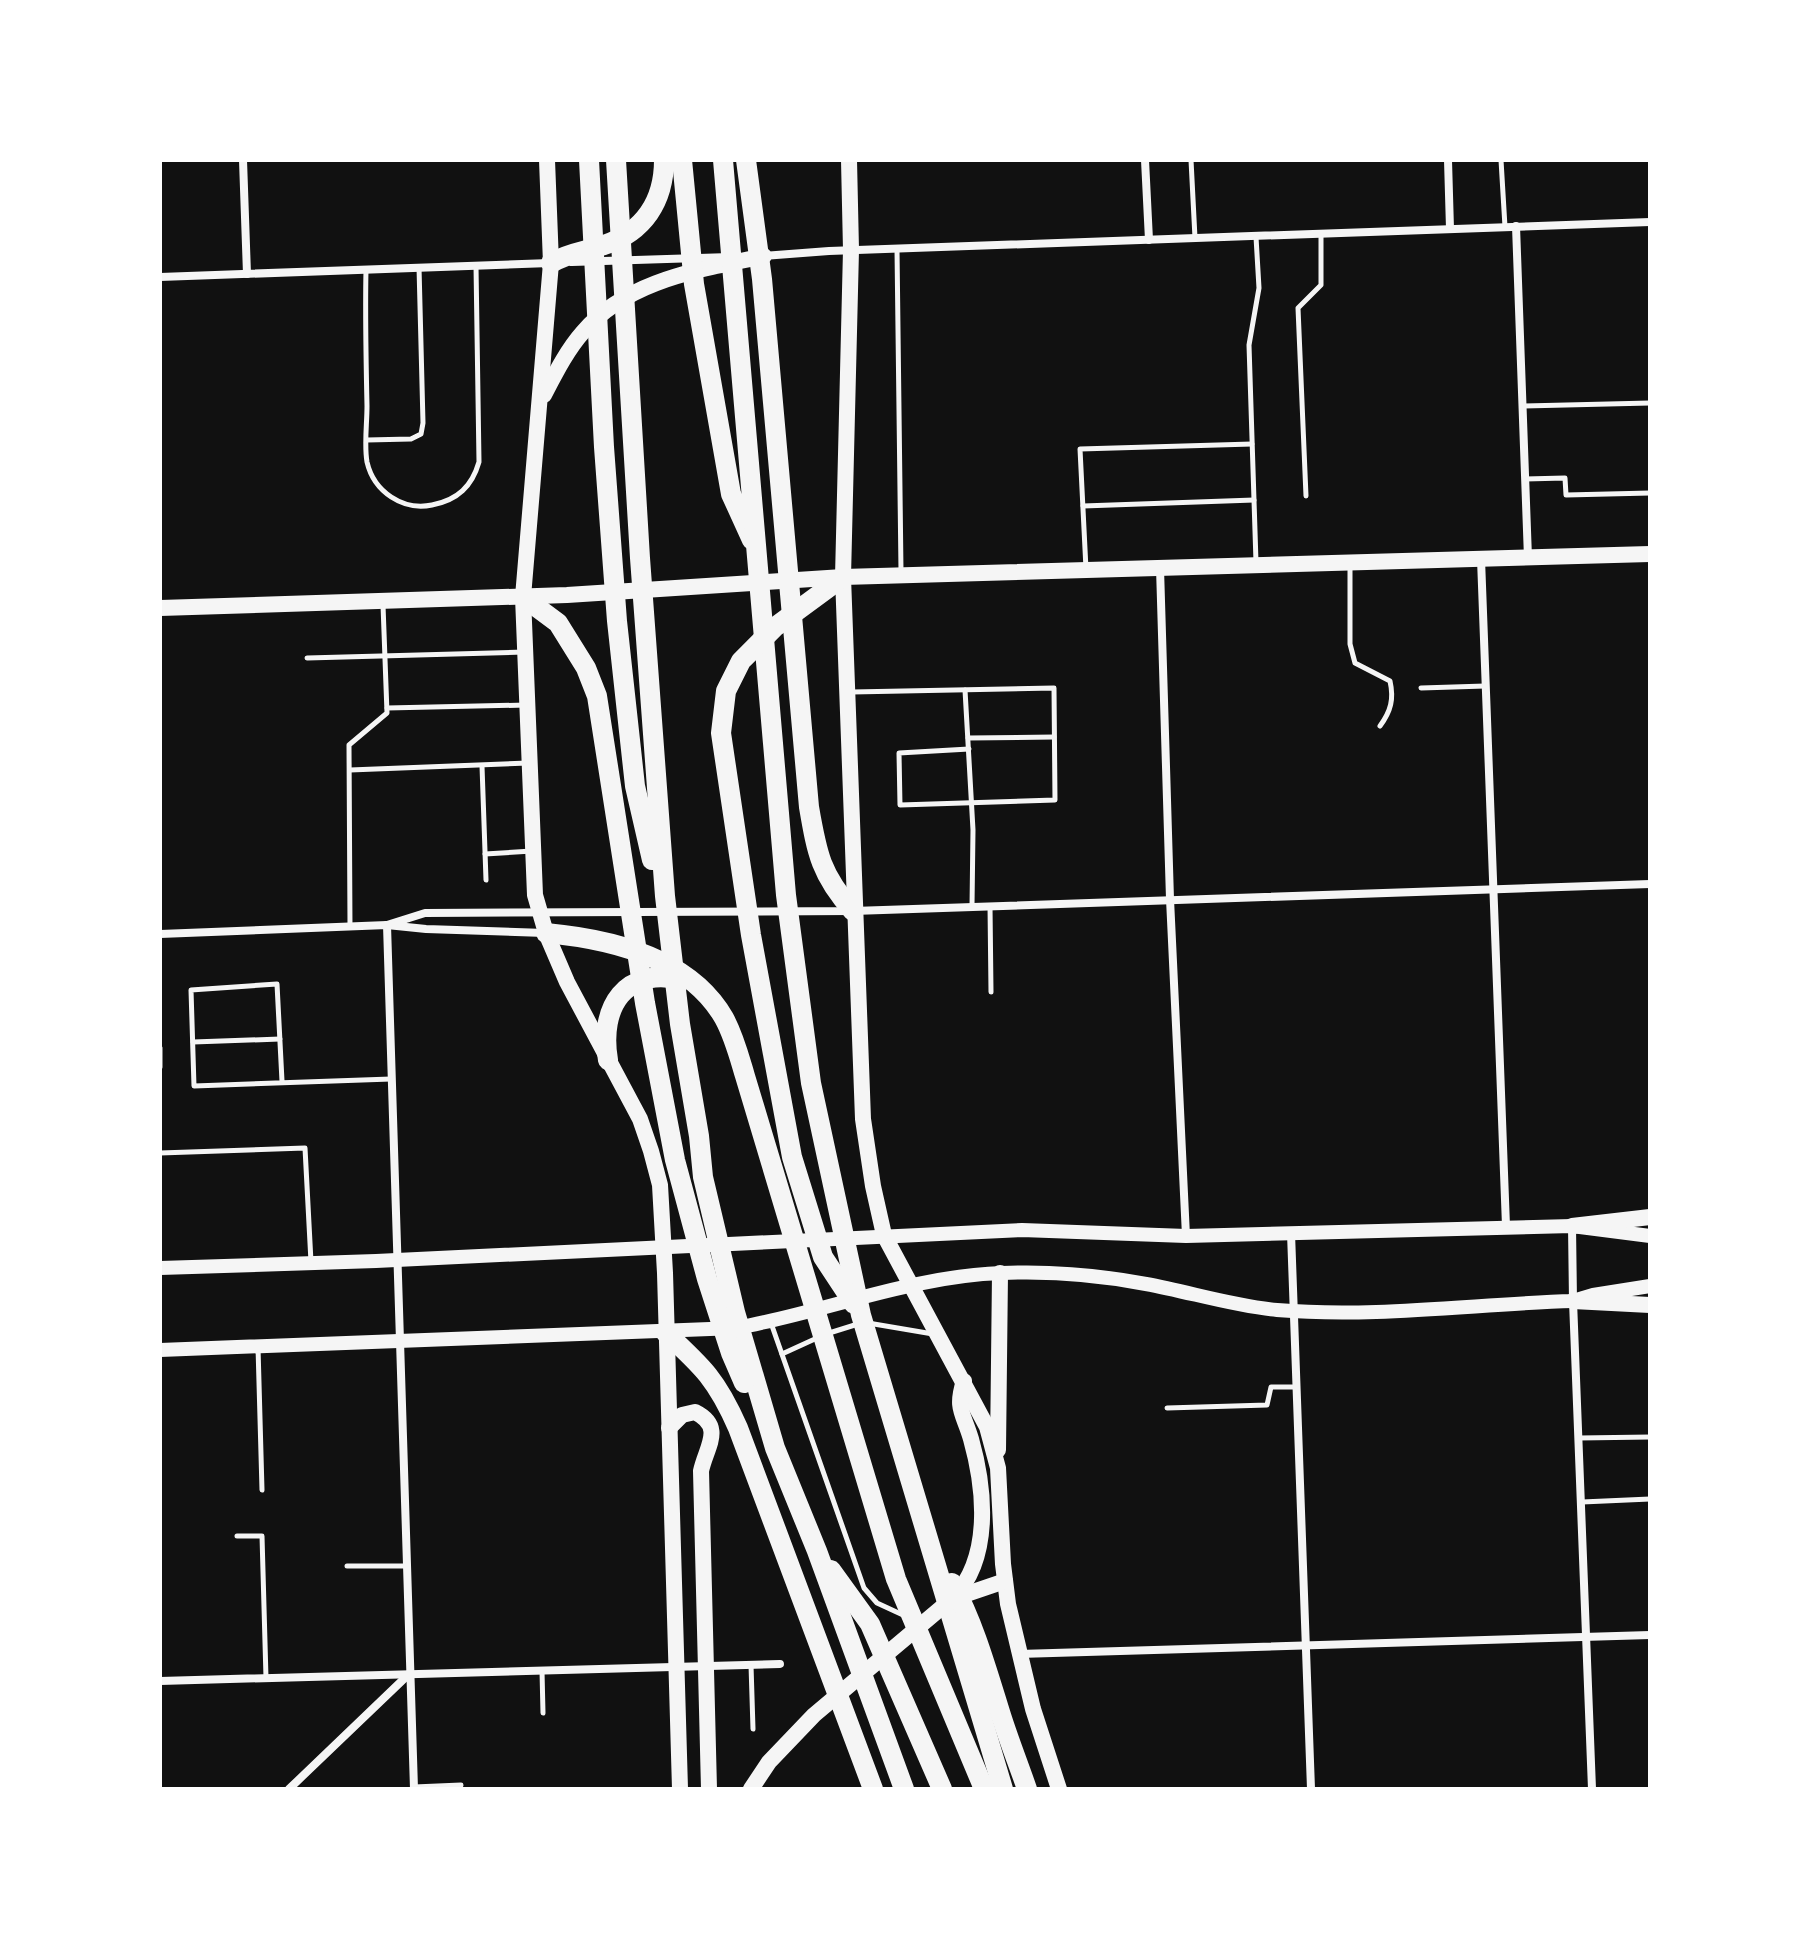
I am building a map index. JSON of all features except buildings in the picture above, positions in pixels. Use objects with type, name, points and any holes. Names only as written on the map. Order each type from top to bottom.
[{"type":"highway","points":[[589,160],[604,447],[617,621],[635,786],[669,936]]},
{"type":"highway","points":[[616,160],[640,558],[669,936],[703,1177],[735,1312],[775,1448]]},
{"type":"highway","points":[[551,263],[569,252],[612,242],[641,224],[656,204],[662,187],[664,160]]},
{"type":"highway","points":[[682,160],[694,284],[731,494],[758,554]]},
{"type":"highway","points":[[723,160],[786,895],[811,1083],[861,1315],[1003,1789]]},
{"type":"highway","points":[[746,160],[762,279],[809,807],[816,847],[826,876],[853,911]]},
{"type":"highway","points":[[843,577],[761,638],[732,675],[721,720],[725,771],[751,935],[792,1157],[823,1257],[861,1315]]},
{"type":"highway","points":[[523,597],[558,623],[586,668],[599,704],[642,987],[675,1160],[707,1279],[731,1353],[775,1448],[817,1551],[904,1789]]},
{"type":"highway","points":[[546,933],[626,947],[656,959],[691,982],[722,1015],[733,1037],[896,1579],[984,1789]]},
{"type":"highway","points":[[608,1060],[605,1023],[619,996],[628,988],[649,979],[668,977],[691,982]]},
{"type":"highway","points":[[665,1332],[710,1375],[724,1397],[873,1789]]},
{"type":"highway","points":[[928,1535],[966,1608],[1027,1789]]},
{"type":"highway","points":[[817,1551],[870,1624],[942,1789]]},
{"type":"main road","points":[[547,160],[551,263],[523,597],[533,851],[538,912],[567,982],[640,1119],[660,1185],[680,1789]]},
{"type":"main road","points":[[849,160],[851,250],[843,577],[863,1119],[884,1235],[987,1427],[998,1468]]},
{"type":"main road","points":[[539,405],[579,338],[614,305],[661,281],[764,256]]},
{"type":"main road","points":[[160,608],[523,597],[843,577],[1650,554]]},
{"type":"main road","points":[[1572,1226],[1650,1217]]},
{"type":"main road","points":[[1000,1273],[998,1468],[1005,1581],[1019,1654],[1059,1789]]},
{"type":"main road","points":[[1573,1301],[1650,1305]]},
{"type":"main road","points":[[751,1789],[769,1762],[814,1715],[965,1586],[974,1568],[981,1528],[976,1462],[957,1401],[964,1381]]},
{"type":"main road","points":[[669,1428],[689,1412],[699,1414],[711,1426],[712,1436],[701,1471],[709,1789]]},
{"type":"main road","points":[[953,1598],[1005,1581]]},
{"type":"street","points":[[243,160],[247,274]]},
{"type":"street","points":[[1145,160],[1149,240]]},
{"type":"street","points":[[1448,160],[1450,229]]},
{"type":"street","points":[[160,277],[1650,222]]},
{"type":"street","points":[[1516,226],[1528,559]]},
{"type":"street","points":[[1481,559],[1506,1226]]},
{"type":"street","points":[[1160,568],[1170,899],[1186,1236]]},
{"type":"street","points":[[387,925],[425,913],[853,911],[1650,884]]},
{"type":"street","points":[[387,925],[395,1260],[414,1788]]},
{"type":"street","points":[[160,934],[387,925],[546,933]]},
{"type":"street","points":[[1572,1226],[1592,1789]]},
{"type":"street","points":[[160,1268],[1022,1230],[1186,1236],[1572,1226],[1650,1236]]},
{"type":"street","points":[[1291,1233],[1311,1789]]},
{"type":"street","points":[[160,1350],[736,1328],[911,1285],[1000,1273],[1037,1272],[1106,1278],[1255,1307],[1295,1311],[1395,1311],[1573,1301],[1650,1286]]},
{"type":"street","points":[[1019,1654],[1650,1635]]},
{"type":"street","points":[[160,1681],[780,1664]]},
{"type":"street","points":[[289,1789],[409,1674]]},
{"type":"lane","points":[[1191,160],[1195,238]]},
{"type":"lane","points":[[1501,160],[1505,227]]},
{"type":"lane","points":[[1306,496],[1298,308],[1321,285],[1321,233]]},
{"type":"lane","points":[[1256,236],[1259,288],[1249,345],[1257,565]]},
{"type":"lane","points":[[897,248],[901,575]]},
{"type":"lane","points":[[366,269],[367,462],[384,493],[401,503],[433,505],[456,497],[475,477],[480,441],[476,266]]},
{"type":"lane","points":[[367,440],[411,439],[421,434],[419,267]]},
{"type":"lane","points":[[1523,406],[1650,403]]},
{"type":"lane","points":[[1086,570],[1080,449],[1252,444]]},
{"type":"lane","points":[[1525,479],[1565,478],[1566,495],[1650,493]]},
{"type":"lane","points":[[1083,506],[1254,500]]},
{"type":"lane","points":[[1350,563],[1350,644],[1355,663],[1390,681],[1393,694],[1390,713],[1380,726]]},
{"type":"lane","points":[[350,926],[349,745],[387,713],[383,602]]},
{"type":"lane","points":[[307,658],[525,652]]},
{"type":"lane","points":[[1421,688],[1485,686]]},
{"type":"lane","points":[[847,692],[1054,688],[1055,800],[900,805],[899,753],[969,749]]},
{"type":"lane","points":[[965,690],[972,804],[972,906]]},
{"type":"lane","points":[[387,708],[527,705]]},
{"type":"lane","points":[[968,738],[1054,737]]},
{"type":"lane","points":[[350,770],[530,763]]},
{"type":"lane","points":[[482,766],[486,880]]},
{"type":"lane","points":[[485,854],[533,851]]},
{"type":"lane","points":[[990,905],[991,992]]},
{"type":"lane","points":[[282,1081],[277,984],[191,990],[194,1086],[391,1079]]},
{"type":"lane","points":[[193,1042],[280,1039]]},
{"type":"lane","points":[[160,1048],[160,1066]]},
{"type":"lane","points":[[160,1153],[305,1148],[311,1263]]},
{"type":"lane","points":[[770,1322],[864,1588],[877,1603],[907,1616],[918,1628]]},
{"type":"lane","points":[[782,1354],[840,1328],[860,1324],[893,1325],[905,1331],[938,1335]]},
{"type":"lane","points":[[258,1347],[262,1490]]},
{"type":"lane","points":[[1167,1408],[1267,1405],[1271,1387],[1296,1387]]},
{"type":"lane","points":[[1579,1438],[1650,1437]]},
{"type":"lane","points":[[1581,1502],[1650,1499]]},
{"type":"lane","points":[[237,1536],[262,1536],[266,1678]]},
{"type":"lane","points":[[347,1566],[406,1566]]},
{"type":"lane","points":[[751,1664],[753,1729]]},
{"type":"lane","points":[[542,1670],[543,1713]]},
{"type":"lane","points":[[414,1788],[461,1785]]}]
